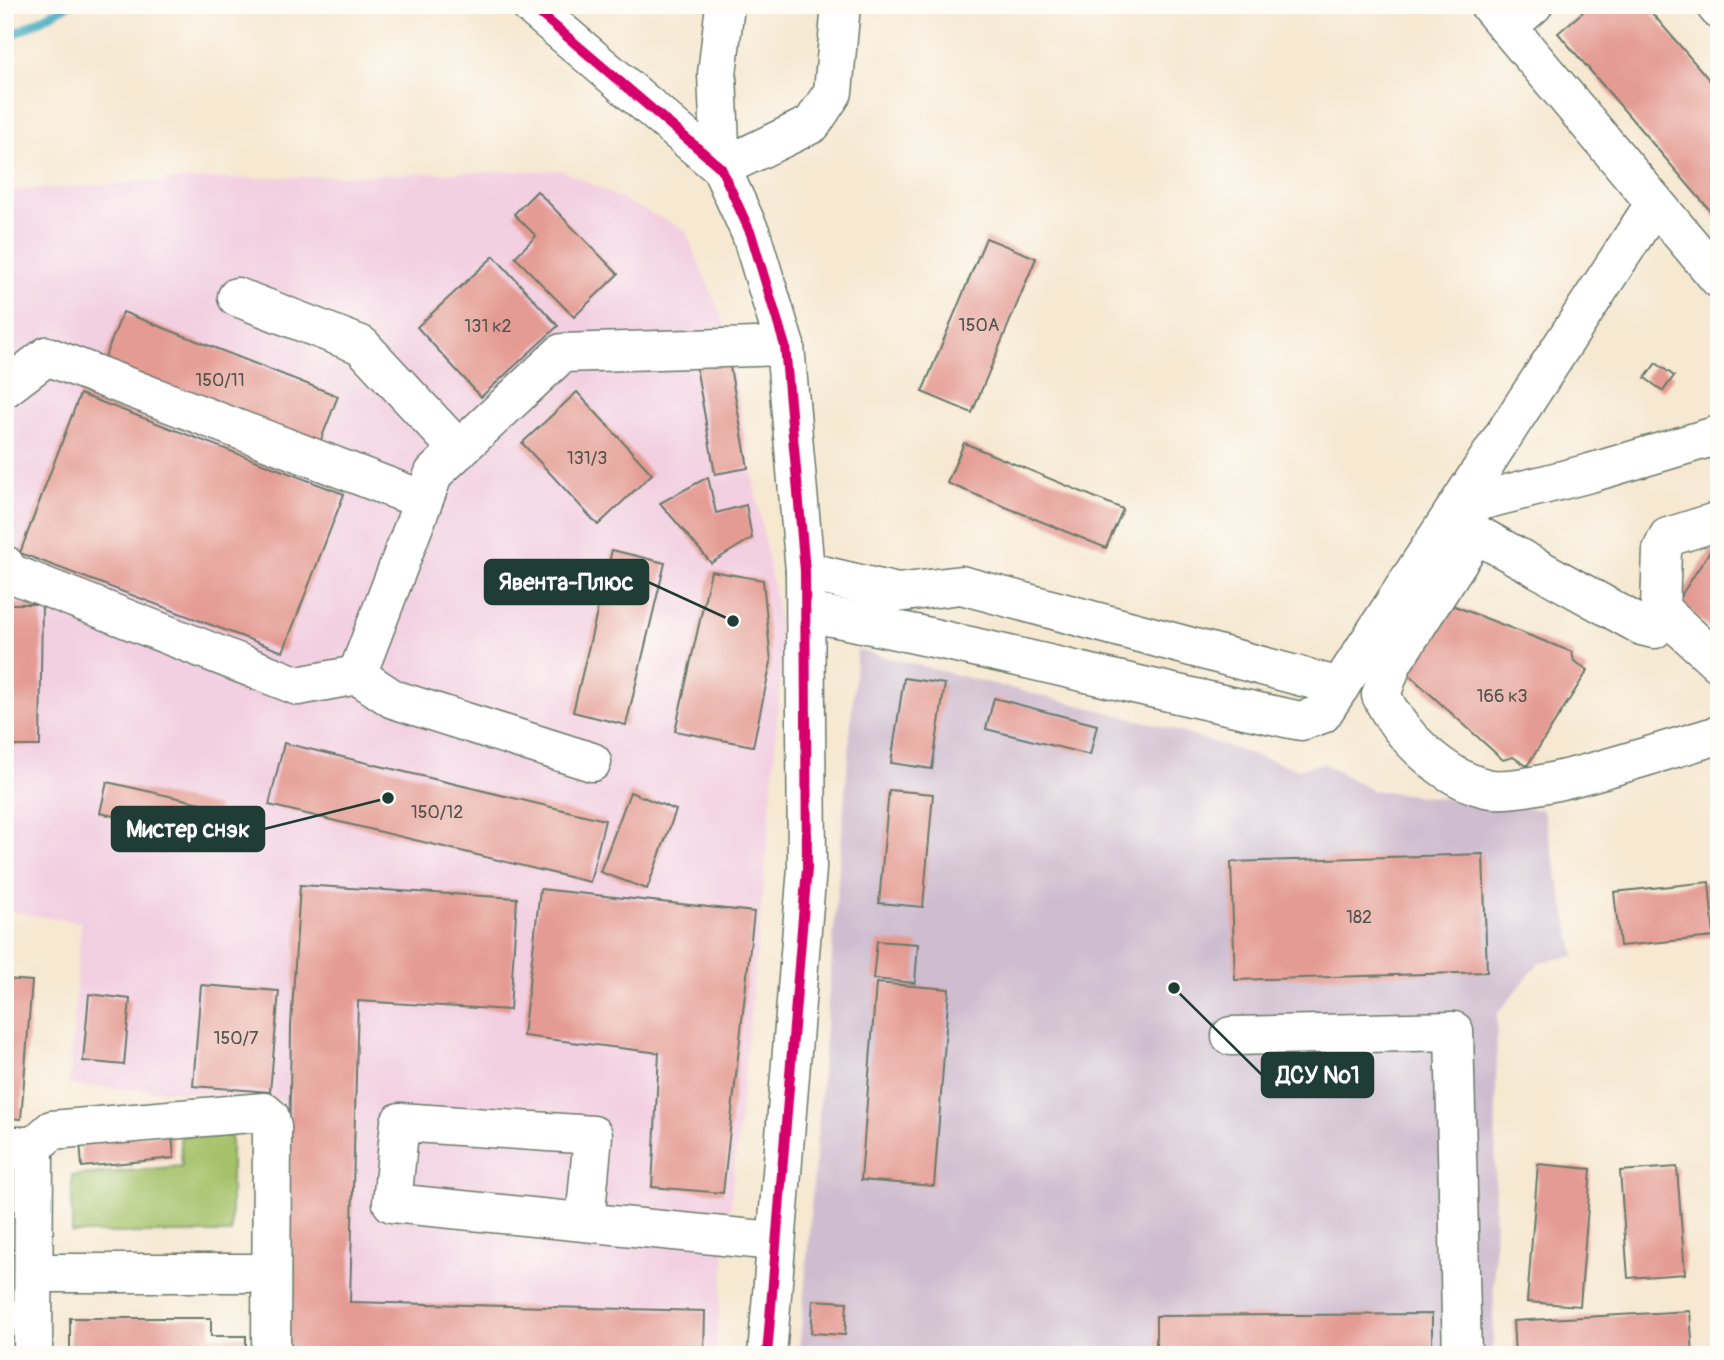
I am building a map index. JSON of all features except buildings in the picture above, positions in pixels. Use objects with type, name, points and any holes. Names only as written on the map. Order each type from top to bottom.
[{"type":"street","points":[[530,5],[721,168]]},
{"type":"street","points":[[725,5],[717,74],[721,168],[751,234],[785,346],[805,571],[807,868],[774,1241],[767,1355]]},
{"type":"street","points":[[721,168],[812,124],[833,92],[841,5]]},
{"type":"street","points":[[1715,5],[1719,10]]},
{"type":"street","points":[[1510,13],[1655,203],[1719,279]]},
{"type":"street","points":[[806,612],[900,630],[1163,693],[1301,722],[1322,714],[1655,203]]},
{"type":"street","points":[[237,297],[361,345],[459,450]]},
{"type":"street","points":[[358,675],[434,473],[562,353],[785,346]]},
{"type":"street","points":[[5,388],[47,356],[423,500]]},
{"type":"street","points":[[1460,506],[1590,473],[1719,435]]},
{"type":"street","points":[[1719,521],[1668,537],[1662,550],[1659,624],[1654,629],[1642,626],[1476,534],[1393,662],[1381,695],[1391,716],[1445,769],[1486,788],[1526,788],[1719,735]]},
{"type":"street","points":[[5,565],[10,573],[298,687],[358,675],[393,699],[592,762]]},
{"type":"street","points":[[805,571],[897,593],[961,585],[1340,687]]},
{"type":"street","points":[[1660,609],[1719,663]]},
{"type":"street","points":[[1231,1036],[1454,1031],[1462,1355]]},
{"type":"street","points":[[24,1150],[52,1130],[264,1112],[270,1117],[272,1126],[271,1355]]},
{"type":"street","points":[[584,1222],[593,1135],[400,1122],[392,1203],[774,1241]]},
{"type":"street","points":[[24,1150],[81,1154]]},
{"type":"street","points":[[24,1150],[24,1283],[33,1355]]},
{"type":"street","points":[[24,1283],[271,1273]]},
{"type":"shaded area","points":[[562,170],[685,230],[725,325],[783,642],[766,862],[715,1355],[279,1355],[283,1099],[69,1085],[81,922],[5,911],[5,191],[182,180]]},
{"type":"shaded area","points":[[857,650],[1155,724],[1298,769],[1323,763],[1371,790],[1543,810],[1575,956],[1540,962],[1497,1014],[1493,1355],[799,1355]]},
{"type":"green space","points":[[231,1131],[231,1233],[72,1233],[72,1176],[182,1166],[180,1136]]},
{"type":"waterway","points":[[5,39],[68,5]]},
{"type":"cycle path","points":[[530,5],[721,168],[751,234],[785,346],[805,571],[807,868],[767,1355]]},
{"type":"place","name":"Явента-Плюс","points":[[733,621]]},
{"type":"place","name":"Мистер снэк","points":[[388,798]]},
{"type":"place","name":"ДСУ №1","points":[[1174,988]]}]
